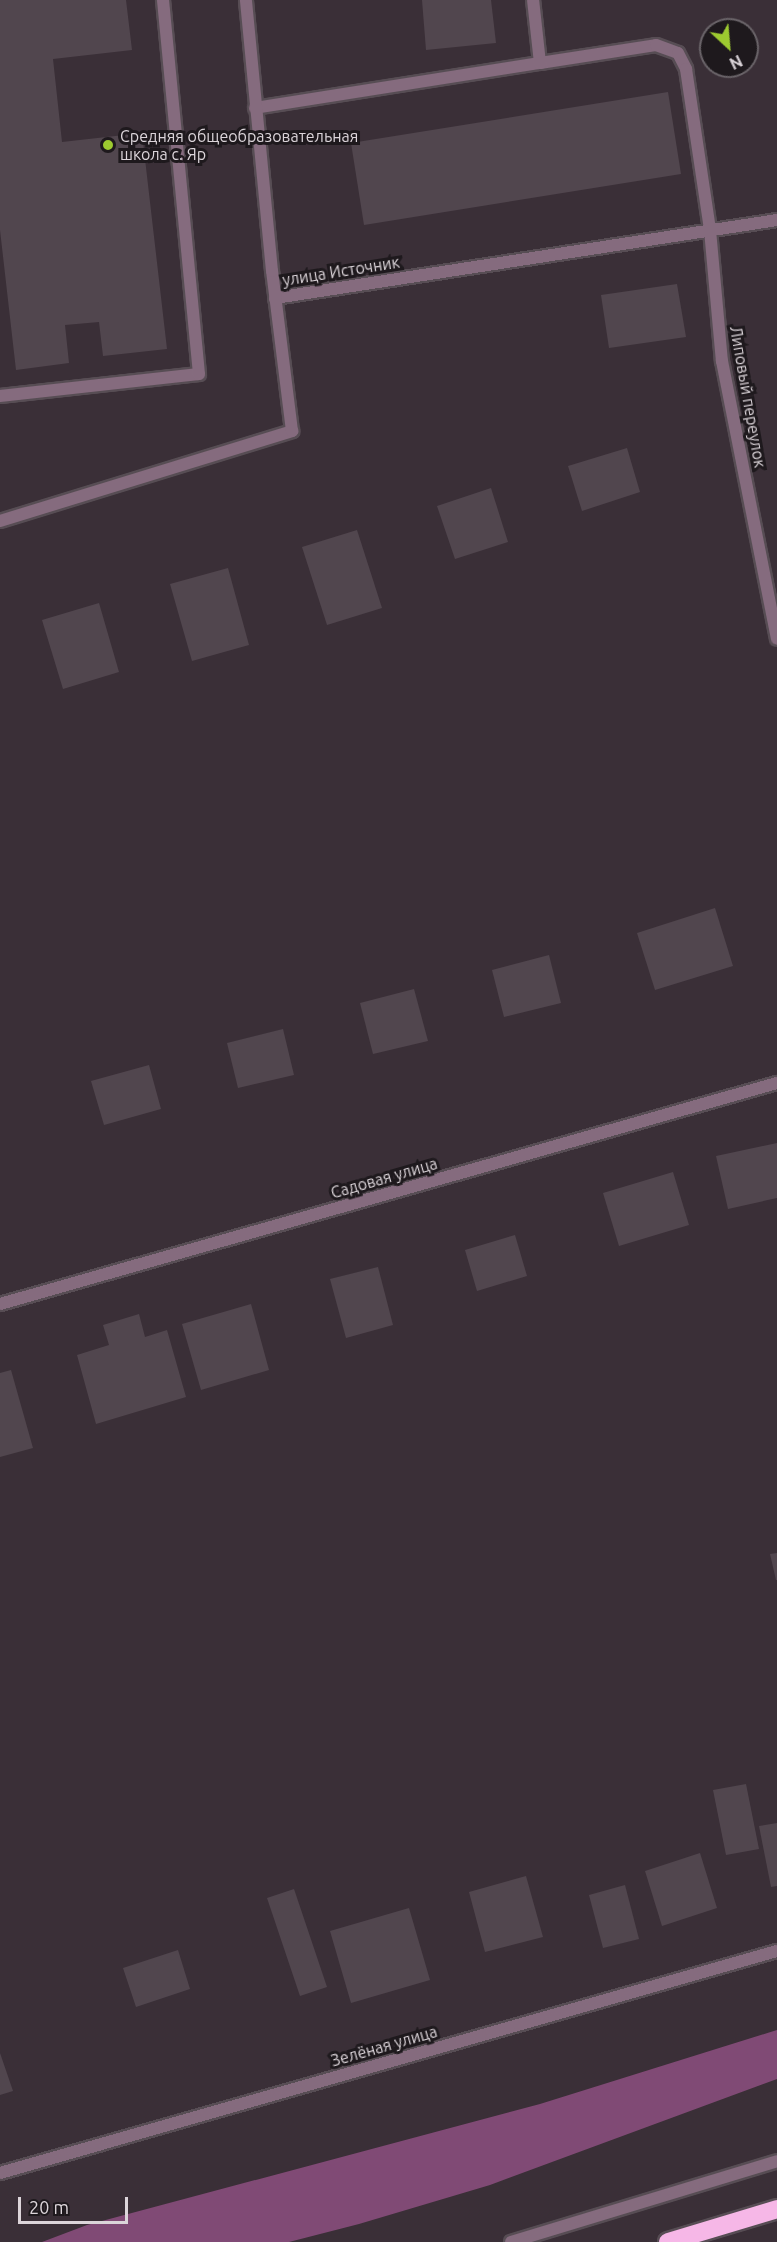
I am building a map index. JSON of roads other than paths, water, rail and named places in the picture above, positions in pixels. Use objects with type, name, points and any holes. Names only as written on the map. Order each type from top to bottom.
[{"type":"highway","points":[[668,2242],[777,2209]]},
{"type":"street","points":[[0,396],[199,374],[163,0]]},
{"type":"street","points":[[246,0],[275,298]]},
{"type":"street","points":[[533,0],[540,63]]},
{"type":"street","name":"Липовый переулок","points":[[255,108],[656,45],[678,53],[686,69],[710,230],[722,361],[777,639]]},
{"type":"street","name":"улица Источник","points":[[0,521],[292,431],[275,298],[777,220]]},
{"type":"street","name":"Садовая улица","points":[[0,1304],[777,1083]]},
{"type":"street","name":"Зелёная улица","points":[[0,2173],[777,1951]]},
{"type":"street","points":[[511,2242],[777,2161]]},
{"type":"place","name":"Средняя общеобразовательная школа с. Яр","points":[[108,145]]}]
